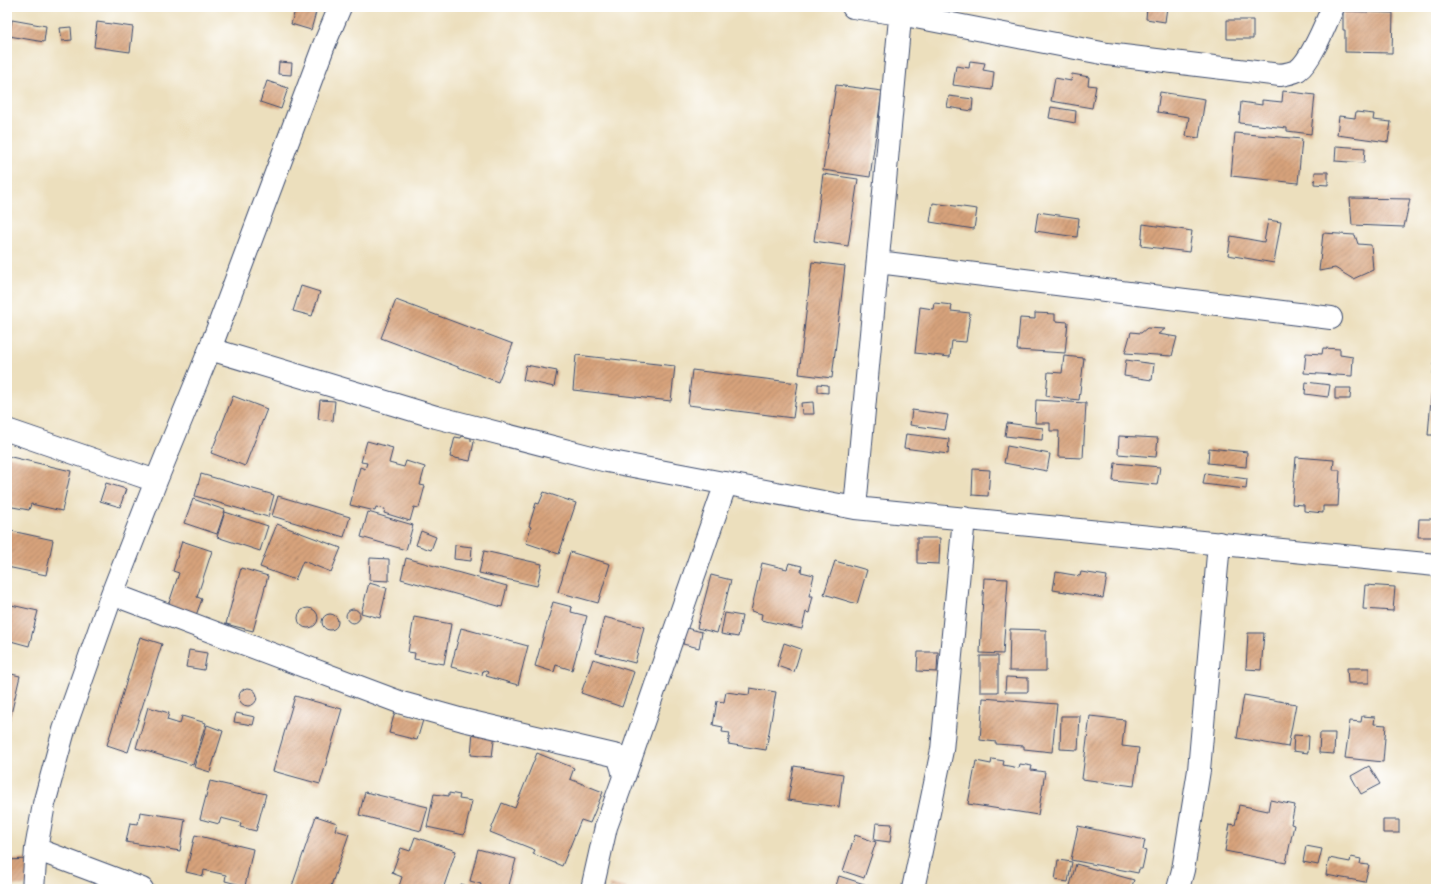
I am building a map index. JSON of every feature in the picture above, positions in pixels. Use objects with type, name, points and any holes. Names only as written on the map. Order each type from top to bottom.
[{"type":"street","points":[[33,889],[36,849],[44,804],[64,730],[112,594],[210,349],[324,45],[340,7]]},
{"type":"street","points":[[853,7],[901,10],[1107,54],[1280,75],[1289,74],[1299,69],[1307,61],[1333,7]]},
{"type":"street","points":[[855,508],[901,10]]},
{"type":"street","points":[[878,262],[1331,318]]},
{"type":"street","points":[[210,349],[436,417],[607,461],[855,508],[1436,565]]},
{"type":"street","points":[[7,430],[156,481]]},
{"type":"street","points":[[592,889],[606,827],[726,483]]},
{"type":"street","points":[[912,889],[942,750],[964,518]]},
{"type":"street","points":[[1178,889],[1183,870],[1199,770],[1219,543]]},
{"type":"street","points":[[112,594],[402,703],[463,720],[618,756],[624,777]]},
{"type":"street","points":[[36,849],[142,889]]},
{"type":"building","points":[[296,7],[316,12],[311,30],[291,24]]},
{"type":"building","points":[[1147,7],[1167,7],[1165,22],[1146,19]]},
{"type":"building","points":[[1343,11],[1393,13],[1392,53],[1345,52]]},
{"type":"building","points":[[12,20],[46,26],[44,42],[9,36]]},
{"type":"building","points":[[1227,20],[1253,20],[1253,39],[1227,39]]},
{"type":"building","points":[[97,22],[133,27],[130,52],[94,47]]},
{"type":"building","points":[[71,27],[72,40],[62,41],[60,28]]},
{"type":"building","points":[[970,61],[985,63],[983,70],[994,72],[992,90],[953,85],[956,66],[969,68]]},
{"type":"building","points":[[279,62],[292,63],[291,75],[278,74]]},
{"type":"building","points":[[1072,74],[1089,77],[1088,85],[1096,86],[1092,108],[1051,101],[1055,78],[1071,81]]},
{"type":"building","points":[[267,81],[288,88],[281,109],[260,102]]},
{"type":"building","points":[[836,85],[882,91],[870,177],[823,170]]},
{"type":"building","points":[[1283,91],[1315,95],[1311,134],[1287,131],[1287,128],[1239,123],[1241,102],[1262,105],[1262,100],[1282,102]]},
{"type":"building","points":[[1160,92],[1205,99],[1199,138],[1186,136],[1189,117],[1157,112]]},
{"type":"building","points":[[949,96],[973,99],[972,111],[947,107]]},
{"type":"building","points":[[1051,107],[1076,111],[1075,123],[1049,118]]},
{"type":"building","points":[[1356,112],[1374,114],[1373,120],[1391,122],[1388,142],[1337,135],[1339,116],[1355,118]]},
{"type":"building","points":[[1235,133],[1302,139],[1298,183],[1231,176]]},
{"type":"building","points":[[1336,146],[1365,148],[1364,163],[1335,161]]},
{"type":"building","points":[[1315,172],[1328,172],[1328,185],[1314,184]]},
{"type":"building","points":[[823,174],[858,179],[848,246],[814,241]]},
{"type":"building","points":[[1350,198],[1410,199],[1404,227],[1352,225]]},
{"type":"building","points":[[933,203],[977,209],[974,229],[930,222]]},
{"type":"building","points":[[1038,212],[1079,218],[1077,237],[1035,231]]},
{"type":"building","points":[[1268,220],[1281,222],[1274,263],[1228,255],[1231,236],[1264,242]]},
{"type":"building","points":[[1143,224],[1192,231],[1189,252],[1141,246]]},
{"type":"building","points":[[1323,233],[1355,235],[1358,244],[1371,245],[1373,270],[1353,279],[1335,268],[1319,271]]},
{"type":"building","points":[[812,262],[845,266],[832,378],[799,374]]},
{"type":"building","points":[[301,286],[320,292],[312,316],[293,311]]},
{"type":"building","points":[[396,300],[513,344],[498,382],[381,338]]},
{"type":"building","points":[[934,303],[952,305],[951,311],[970,313],[966,342],[952,341],[950,357],[915,353],[920,307],[933,309]]},
{"type":"building","points":[[1035,313],[1055,314],[1055,321],[1068,322],[1065,353],[1017,350],[1020,318],[1035,319]]},
{"type":"building","points":[[1147,328],[1165,329],[1158,334],[1177,337],[1172,356],[1125,353],[1131,332],[1141,333]]},
{"type":"building","points":[[1323,348],[1340,349],[1340,355],[1353,357],[1352,376],[1304,373],[1306,353],[1322,354]]},
{"type":"building","points":[[576,355],[675,366],[671,401],[573,390]]},
{"type":"building","points":[[1064,356],[1084,358],[1079,400],[1046,396],[1048,372],[1062,373]]},
{"type":"building","points":[[1126,360],[1154,364],[1152,380],[1124,376]]},
{"type":"building","points":[[1434,364],[1436,364],[1436,435],[1428,435]]},
{"type":"building","points":[[526,365],[557,371],[554,387],[523,380]]},
{"type":"building","points":[[692,370],[798,383],[793,418],[688,405]]},
{"type":"building","points":[[1306,382],[1330,385],[1328,397],[1305,394]]},
{"type":"building","points":[[818,384],[828,385],[828,393],[818,392]]},
{"type":"building","points":[[1335,388],[1351,388],[1350,399],[1335,399]]},
{"type":"building","points":[[233,396],[267,409],[245,466],[211,453]]},
{"type":"building","points":[[320,400],[335,401],[333,421],[318,419]]},
{"type":"building","points":[[1036,400],[1086,403],[1083,458],[1058,457],[1059,431],[1050,431],[1050,423],[1035,423]]},
{"type":"building","points":[[813,402],[814,414],[802,414],[801,403]]},
{"type":"building","points":[[912,410],[948,415],[945,430],[910,425]]},
{"type":"building","points":[[1007,423],[1043,428],[1042,440],[1005,436]]},
{"type":"building","points":[[906,434],[949,439],[948,454],[904,448]]},
{"type":"building","points":[[462,436],[471,438],[471,441],[474,442],[470,461],[450,457],[455,437],[461,438]]},
{"type":"building","points":[[1119,436],[1158,438],[1156,457],[1118,454]]},
{"type":"building","points":[[367,441],[393,448],[389,463],[404,467],[406,461],[425,467],[420,485],[425,486],[419,508],[414,507],[410,521],[384,513],[385,509],[376,507],[375,511],[350,505],[360,467],[365,469],[367,463],[361,462]]},
{"type":"building","points":[[1007,446],[1050,454],[1047,471],[1004,463]]},
{"type":"building","points":[[1209,448],[1247,452],[1246,467],[1208,463]]},
{"type":"building","points":[[7,456],[71,471],[62,511],[31,504],[29,510],[7,506],[9,499],[7,499]]},
{"type":"building","points":[[1296,457],[1334,460],[1333,470],[1340,470],[1338,506],[1323,506],[1323,513],[1304,511],[1304,505],[1292,504]]},
{"type":"building","points":[[1115,463],[1160,467],[1157,485],[1113,481]]},
{"type":"building","points":[[973,469],[990,470],[988,496],[972,495]]},
{"type":"building","points":[[1205,473],[1247,479],[1246,489],[1203,484]]},
{"type":"building","points":[[201,474],[274,495],[268,517],[195,496]]},
{"type":"building","points":[[106,483],[126,489],[120,507],[100,501]]},
{"type":"building","points":[[544,492],[576,503],[559,554],[526,543],[531,527],[529,526],[536,503],[539,504]]},
{"type":"building","points":[[278,496],[350,517],[344,537],[272,516]]},
{"type":"building","points":[[193,499],[225,510],[217,534],[184,523]]},
{"type":"building","points":[[225,512],[268,526],[260,551],[217,537]]},
{"type":"building","points":[[368,512],[413,525],[406,550],[361,537]]},
{"type":"building","points":[[1419,519],[1436,519],[1436,537],[1418,537]]},
{"type":"building","points":[[277,524],[341,548],[331,572],[303,561],[295,580],[260,567]]},
{"type":"building","points":[[7,530],[53,540],[46,575],[7,567]]},
{"type":"building","points":[[421,531],[436,537],[431,550],[416,545]]},
{"type":"building","points":[[917,538],[940,538],[939,564],[917,563]]},
{"type":"building","points":[[182,541],[212,551],[197,597],[202,599],[195,618],[167,609],[179,573],[173,571]]},
{"type":"building","points":[[455,545],[472,547],[471,561],[454,559]]},
{"type":"building","points":[[484,551],[542,564],[537,586],[479,573]]},
{"type":"building","points":[[570,552],[610,564],[598,603],[558,592]]},
{"type":"building","points":[[370,558],[389,559],[389,581],[369,580]]},
{"type":"building","points":[[406,558],[507,586],[502,607],[401,579]]},
{"type":"building","points":[[835,561],[867,570],[857,604],[824,594]]},
{"type":"building","points":[[762,563],[787,569],[789,563],[802,566],[801,572],[814,575],[809,596],[813,596],[809,613],[806,612],[802,629],[761,620],[762,614],[751,611]]},
{"type":"building","points":[[241,568],[268,576],[253,631],[226,624]]},
{"type":"building","points":[[1056,572],[1080,576],[1081,572],[1107,576],[1103,598],[1053,590]]},
{"type":"building","points":[[711,575],[731,580],[717,633],[697,628]]},
{"type":"building","points":[[984,578],[1008,579],[1003,654],[980,653]]},
{"type":"building","points":[[369,583],[387,588],[380,618],[361,613]]},
{"type":"building","points":[[1365,585],[1395,587],[1393,611],[1363,609]]},
{"type":"building","points":[[553,602],[572,607],[571,612],[587,616],[572,670],[556,665],[554,672],[535,666]]},
{"type":"building","points":[[7,604],[38,611],[29,646],[7,640]]},
{"type":"building","points":[[304,608],[312,608],[318,614],[318,622],[312,628],[304,628],[298,622],[298,614]]},
{"type":"building","points":[[350,609],[356,609],[360,613],[360,619],[356,623],[350,623],[346,619],[346,613]]},
{"type":"building","points":[[725,613],[742,616],[738,637],[721,634]]},
{"type":"building","points":[[327,614],[333,614],[338,619],[336,628],[333,630],[327,630],[322,625],[322,619]]},
{"type":"building","points":[[414,617],[451,624],[444,664],[414,659],[415,653],[408,652]]},
{"type":"building","points":[[604,617],[644,627],[635,663],[596,653]]},
{"type":"building","points":[[461,628],[528,646],[518,685],[486,676],[488,672],[483,670],[482,675],[451,667]]},
{"type":"building","points":[[686,628],[702,632],[699,648],[683,644]]},
{"type":"building","points":[[1010,629],[1046,630],[1046,671],[1009,671]]},
{"type":"building","points":[[1248,633],[1264,633],[1261,670],[1246,669]]},
{"type":"building","points":[[140,637],[162,644],[128,752],[107,745]]},
{"type":"building","points":[[784,643],[801,649],[794,672],[777,666]]},
{"type":"building","points":[[189,650],[207,653],[204,670],[186,667]]},
{"type":"building","points":[[918,652],[938,652],[937,672],[917,671]]},
{"type":"building","points":[[980,656],[998,656],[998,692],[980,692]]},
{"type":"building","points":[[593,659],[634,672],[622,707],[581,693]]},
{"type":"building","points":[[1347,668],[1369,668],[1369,683],[1348,683]]},
{"type":"building","points":[[7,673],[20,676],[8,727],[7,727]]},
{"type":"building","points":[[1006,677],[1028,678],[1028,692],[1005,692]]},
{"type":"building","points":[[248,688],[254,691],[257,697],[254,703],[248,706],[242,703],[239,697],[242,691]]},
{"type":"building","points":[[750,688],[776,692],[766,750],[728,744],[730,733],[722,732],[723,727],[713,725],[717,701],[724,702],[726,692],[749,695]]},
{"type":"building","points":[[1244,695],[1296,704],[1288,747],[1237,738]]},
{"type":"building","points":[[295,696],[342,709],[320,784],[273,771]]},
{"type":"building","points":[[983,698],[1057,704],[1052,752],[1024,749],[1024,746],[996,744],[996,742],[980,740]]},
{"type":"building","points":[[148,707],[169,713],[167,720],[180,724],[182,716],[206,723],[193,765],[136,748]]},
{"type":"building","points":[[395,712],[423,720],[417,740],[389,733]]},
{"type":"building","points":[[236,713],[255,717],[253,725],[234,722]]},
{"type":"building","points":[[1061,716],[1080,716],[1078,750],[1060,749]]},
{"type":"building","points":[[1090,716],[1125,720],[1122,746],[1139,748],[1134,786],[1082,779]]},
{"type":"building","points":[[1362,716],[1375,717],[1374,724],[1386,725],[1383,762],[1345,758],[1350,721],[1361,722]]},
{"type":"building","points":[[207,725],[223,731],[210,772],[194,767]]},
{"type":"building","points":[[473,731],[495,733],[492,757],[471,755]]},
{"type":"building","points":[[1320,733],[1335,733],[1334,754],[1319,753]]},
{"type":"building","points":[[1294,735],[1309,736],[1308,753],[1293,751]]},
{"type":"building","points":[[537,753],[574,768],[570,779],[603,792],[590,823],[581,820],[562,866],[533,854],[535,850],[490,832],[502,803],[515,808]]},
{"type":"building","points":[[992,759],[1004,761],[1003,765],[1019,768],[1020,764],[1032,766],[1031,770],[1045,772],[1038,815],[968,804],[976,761],[991,764]]},
{"type":"building","points":[[794,766],[843,774],[839,807],[788,800]]},
{"type":"building","points":[[1369,766],[1380,784],[1361,794],[1351,776]]},
{"type":"building","points":[[210,781],[266,794],[256,831],[240,827],[241,823],[221,818],[219,824],[200,819]]},
{"type":"building","points":[[365,792],[428,807],[421,831],[359,815]]},
{"type":"building","points":[[449,793],[460,795],[459,799],[472,801],[464,835],[427,827],[434,794],[449,796]]},
{"type":"building","points":[[1270,800],[1295,805],[1291,824],[1294,825],[1286,863],[1225,851],[1230,824],[1235,825],[1239,805],[1268,811]]},
{"type":"building","points":[[140,812],[185,819],[180,851],[126,842],[130,823],[138,824]]},
{"type":"building","points":[[316,816],[337,823],[335,830],[349,834],[330,889],[291,889]]},
{"type":"building","points":[[1383,820],[1399,820],[1399,833],[1383,833]]},
{"type":"building","points":[[876,823],[892,824],[890,842],[874,840]]},
{"type":"building","points":[[1078,826],[1145,840],[1143,850],[1146,851],[1142,869],[1139,869],[1138,873],[1071,860]]},
{"type":"building","points":[[195,835],[253,849],[245,886],[225,881],[226,875],[204,870],[203,876],[186,872]]},
{"type":"building","points":[[855,835],[876,842],[864,878],[843,871]]},
{"type":"building","points":[[415,837],[456,851],[443,889],[398,889],[402,877],[392,873],[401,848],[410,851]]},
{"type":"building","points":[[1306,846],[1322,849],[1318,865],[1303,862]]},
{"type":"building","points":[[478,849],[516,859],[508,889],[480,889],[481,884],[470,881]]},
{"type":"building","points":[[1351,857],[1361,859],[1360,864],[1369,865],[1365,882],[1326,875],[1329,858],[1350,862]]},
{"type":"building","points":[[29,859],[30,885],[7,886],[7,860]]},
{"type":"building","points":[[1058,860],[1072,862],[1068,882],[1055,880]]},
{"type":"building","points":[[1076,864],[1134,880],[1131,889],[1069,889]]},
{"type":"building","points":[[839,876],[880,889],[835,889]]},
{"type":"building","points":[[461,884],[477,889],[459,889]]},
{"type":"building","points":[[610,884],[627,888],[627,889],[609,889]]}]
